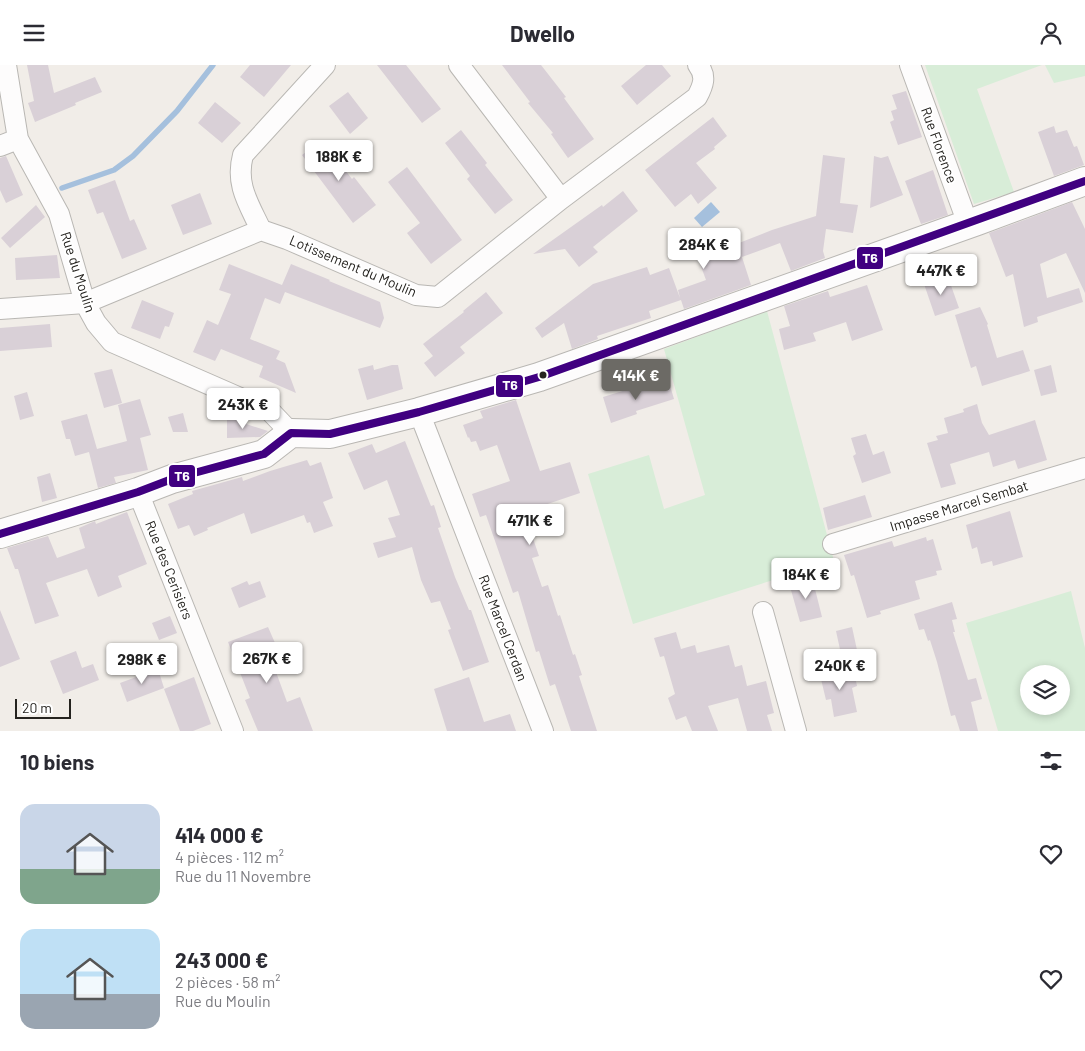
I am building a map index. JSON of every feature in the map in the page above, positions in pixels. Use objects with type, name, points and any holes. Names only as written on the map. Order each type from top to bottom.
[{"type":"street","name":"Rue du Moulin","points":[[6,65],[9,143],[59,214],[85,303],[96,323],[112,342],[270,411],[292,433]]},
{"type":"street","points":[[0,309],[85,303],[261,230],[241,182],[239,169],[243,155],[325,65]]},
{"type":"street","points":[[459,65],[561,199]]},
{"type":"street","name":"Lotissement du Moulin","points":[[261,230],[287,239],[416,295],[438,297],[561,199],[697,97],[704,85],[701,69],[698,65]]},
{"type":"street","name":"Rue Florence","points":[[910,65],[968,224]]},
{"type":"street","points":[[0,534],[138,492],[172,479],[264,453],[292,433],[330,434],[418,413],[539,377],[1085,181]]},
{"type":"street","name":"Rue Marcel Cerdan","points":[[418,413],[543,731]]},
{"type":"street","name":"Impasse Marcel Sembat","points":[[833,544],[1085,468]]},
{"type":"street","name":"Rue des Cerisiers","points":[[138,492],[233,731]]},
{"type":"street","points":[[763,612],[796,731]]},
{"type":"green space","points":[[925,65],[1042,65],[977,89],[1014,192],[974,204]]},
{"type":"green space","points":[[1045,65],[1085,65],[1085,76],[1054,83]]},
{"type":"green space","points":[[767,311],[834,561],[633,624],[588,474],[649,455],[664,509],[705,495],[664,349]]},
{"type":"green space","points":[[1071,591],[1085,648],[1085,731],[998,731],[966,623]]},
{"type":"water","points":[[711,202],[720,212],[702,227],[694,218]]},
{"type":"building","points":[[27,65],[48,65],[54,93],[95,77],[102,92],[35,122],[28,103],[34,101]]},
{"type":"building","points":[[250,65],[291,65],[264,97],[240,77]]},
{"type":"building","points":[[377,65],[406,65],[441,109],[422,123]]},
{"type":"building","points":[[502,65],[541,65],[566,97],[564,98],[594,139],[568,158],[551,134],[553,133],[528,103],[530,102]]},
{"type":"building","points":[[646,65],[662,65],[671,76],[637,105],[621,86]]},
{"type":"building","points":[[906,91],[922,137],[898,145],[890,122],[894,120],[891,111],[897,109],[892,95]]},
{"type":"building","points":[[348,92],[368,118],[350,134],[329,106]]},
{"type":"building","points":[[215,102],[241,123],[222,143],[198,123]]},
{"type":"building","points":[[713,117],[727,136],[714,147],[715,149],[696,163],[717,188],[698,204],[691,194],[675,207],[645,170]]},
{"type":"building","points":[[1054,126],[1056,133],[1067,130],[1074,147],[1077,146],[1084,165],[1054,176],[1038,132]]},
{"type":"building","points":[[461,130],[487,163],[485,165],[513,200],[495,214],[467,179],[470,176],[445,143]]},
{"type":"building","points":[[322,140],[352,179],[354,177],[376,205],[353,223],[302,155]]},
{"type":"building","points":[[823,155],[845,158],[840,203],[858,205],[853,233],[826,229],[823,251],[825,258],[791,271],[780,243],[742,257],[751,285],[684,309],[681,300],[649,311],[651,318],[597,336],[598,339],[572,349],[564,323],[542,338],[535,328],[593,284],[647,267],[650,275],[669,268],[680,298],[678,290],[706,280],[699,261],[704,259],[702,254],[720,246],[719,243],[737,237],[739,243],[816,216]]},
{"type":"building","points":[[6,156],[23,195],[6,203],[0,190],[0,158]]},
{"type":"building","points":[[874,156],[881,158],[888,156],[903,195],[870,208]]},
{"type":"building","points":[[407,167],[462,240],[431,264],[407,233],[420,223],[388,182]]},
{"type":"building","points":[[933,170],[948,215],[921,224],[905,181]]},
{"type":"building","points":[[115,180],[130,221],[134,219],[147,249],[122,259],[103,212],[97,214],[88,190]]},
{"type":"building","points":[[623,191],[638,211],[593,247],[598,252],[579,267],[565,249],[533,254],[602,205],[603,207]]},
{"type":"building","points":[[200,193],[212,224],[183,235],[171,205]]},
{"type":"building","points":[[1072,202],[1085,229],[1085,293],[1066,253],[1040,264],[1047,298],[1079,288],[1083,302],[1037,317],[1038,322],[1024,327],[1013,274],[1006,277],[989,233]]},
{"type":"building","points":[[36,205],[45,217],[10,248],[1,238]]},
{"type":"building","points":[[57,255],[60,278],[16,280],[15,258]]},
{"type":"building","points":[[229,264],[282,285],[291,264],[380,302],[384,318],[380,328],[285,292],[280,304],[265,298],[250,339],[280,351],[276,359],[285,363],[296,393],[259,377],[263,366],[221,349],[215,361],[193,352],[207,320],[218,325],[231,294],[219,290]]},
{"type":"building","points":[[948,277],[959,308],[935,316],[924,284]]},
{"type":"building","points":[[867,285],[883,330],[852,341],[846,322],[813,333],[816,341],[784,350],[779,329],[790,326],[784,306],[828,291],[830,297]]},
{"type":"building","points":[[486,292],[503,313],[460,347],[465,353],[435,377],[424,363],[433,356],[423,344]]},
{"type":"building","points":[[142,300],[174,313],[169,327],[165,326],[160,339],[131,328]]},
{"type":"building","points":[[980,307],[988,324],[997,358],[1023,350],[1030,371],[982,386],[976,366],[971,368],[955,315]]},
{"type":"building","points":[[50,324],[52,347],[0,351],[0,328]]},
{"type":"building","points":[[373,365],[374,370],[398,365],[403,389],[367,400],[358,369]]},
{"type":"building","points":[[1051,365],[1057,392],[1041,396],[1034,370]]},
{"type":"building","points":[[112,369],[122,403],[104,408],[94,373]]},
{"type":"building","points":[[669,382],[674,399],[636,411],[637,414],[611,423],[603,397],[626,390]]},
{"type":"building","points":[[27,392],[34,416],[20,420],[14,396]]},
{"type":"building","points":[[140,399],[151,435],[140,438],[148,470],[114,477],[116,483],[98,488],[89,452],[75,456],[70,439],[66,439],[61,421],[87,414],[97,449],[127,441],[118,405]]},
{"type":"building","points":[[516,400],[540,471],[570,462],[580,493],[524,512],[539,556],[532,558],[542,587],[548,585],[573,655],[575,654],[582,675],[579,676],[597,731],[571,731],[555,684],[550,686],[539,651],[536,652],[518,591],[513,593],[486,515],[480,517],[472,494],[510,481],[497,445],[480,451],[476,441],[471,442],[468,438],[463,425],[483,418],[480,411]]},
{"type":"building","points":[[977,404],[982,423],[989,435],[1035,420],[1047,460],[1018,469],[1015,460],[993,467],[989,452],[950,464],[956,484],[941,488],[927,443],[938,440],[936,436],[948,433],[944,418],[964,412],[963,409]]},
{"type":"building","points":[[183,413],[188,432],[173,432],[168,417]]},
{"type":"building","points":[[227,417],[268,431],[260,437],[227,438]]},
{"type":"building","points":[[866,434],[873,455],[884,451],[891,473],[862,483],[853,456],[856,454],[851,438]]},
{"type":"building","points":[[405,441],[431,506],[434,505],[441,527],[438,528],[455,577],[469,610],[471,610],[489,662],[463,671],[448,630],[451,629],[440,601],[431,603],[421,580],[412,547],[378,558],[373,543],[396,537],[388,518],[400,515],[387,480],[364,490],[348,453],[372,444],[376,453]]},
{"type":"building","points":[[307,460],[310,466],[321,462],[333,498],[323,502],[333,526],[314,533],[310,522],[307,523],[304,515],[251,534],[244,513],[207,528],[208,530],[194,536],[189,525],[178,529],[168,504],[193,494],[192,491],[242,477],[243,481]]},
{"type":"building","points":[[50,473],[57,498],[42,502],[37,477]]},
{"type":"building","points":[[865,495],[872,517],[828,530],[823,508]]},
{"type":"building","points":[[1010,511],[1023,557],[993,566],[992,561],[981,564],[977,547],[972,549],[966,525]]},
{"type":"building","points":[[127,512],[147,564],[118,576],[122,587],[98,597],[87,569],[46,583],[59,616],[35,624],[18,569],[15,569],[7,548],[48,536],[57,558],[85,548],[79,528],[95,521],[96,524]]},
{"type":"building","points":[[926,537],[927,541],[933,539],[942,570],[936,571],[937,575],[915,581],[920,599],[880,611],[881,614],[867,618],[854,575],[851,576],[844,555],[892,541],[894,547]]},
{"type":"building","points":[[812,577],[822,617],[800,622],[789,583]]},
{"type":"building","points":[[247,581],[249,585],[260,581],[266,597],[239,608],[231,588]]},
{"type":"building","points":[[952,602],[957,619],[952,620],[955,632],[953,632],[968,680],[976,678],[982,699],[971,702],[978,731],[960,731],[955,715],[951,716],[930,640],[928,641],[924,629],[919,630],[914,614]]},
{"type":"building","points":[[0,610],[20,659],[0,667]]},
{"type":"building","points":[[170,616],[177,633],[159,640],[152,623]]},
{"type":"building","points":[[268,627],[288,668],[276,672],[287,702],[300,697],[313,731],[258,731],[245,700],[250,698],[228,642]]},
{"type":"building","points":[[852,627],[857,650],[841,654],[836,631]]},
{"type":"building","points":[[676,632],[681,649],[695,645],[697,653],[729,645],[735,667],[742,665],[747,686],[766,681],[774,713],[767,715],[772,731],[747,731],[738,698],[708,706],[718,731],[692,731],[686,716],[676,720],[668,698],[675,694],[664,656],[660,657],[654,638]]},
{"type":"building","points":[[76,651],[82,668],[93,664],[99,680],[63,694],[50,661]]},
{"type":"building","points":[[853,667],[857,686],[852,688],[857,712],[834,717],[831,699],[826,700],[820,675]]},
{"type":"building","points":[[158,669],[164,688],[127,702],[120,683]]},
{"type":"building","points":[[194,677],[211,724],[193,731],[180,731],[164,689]]},
{"type":"building","points":[[469,677],[484,722],[510,714],[516,731],[447,731],[434,689]]},
{"type":"waterway","points":[[62,188],[114,170],[133,156],[177,111],[213,65]]},
{"type":"transit line","name":"T6","points":[[0,534],[138,492],[172,479],[264,454],[291,433],[330,434],[419,412],[539,377],[1085,181]]}]
